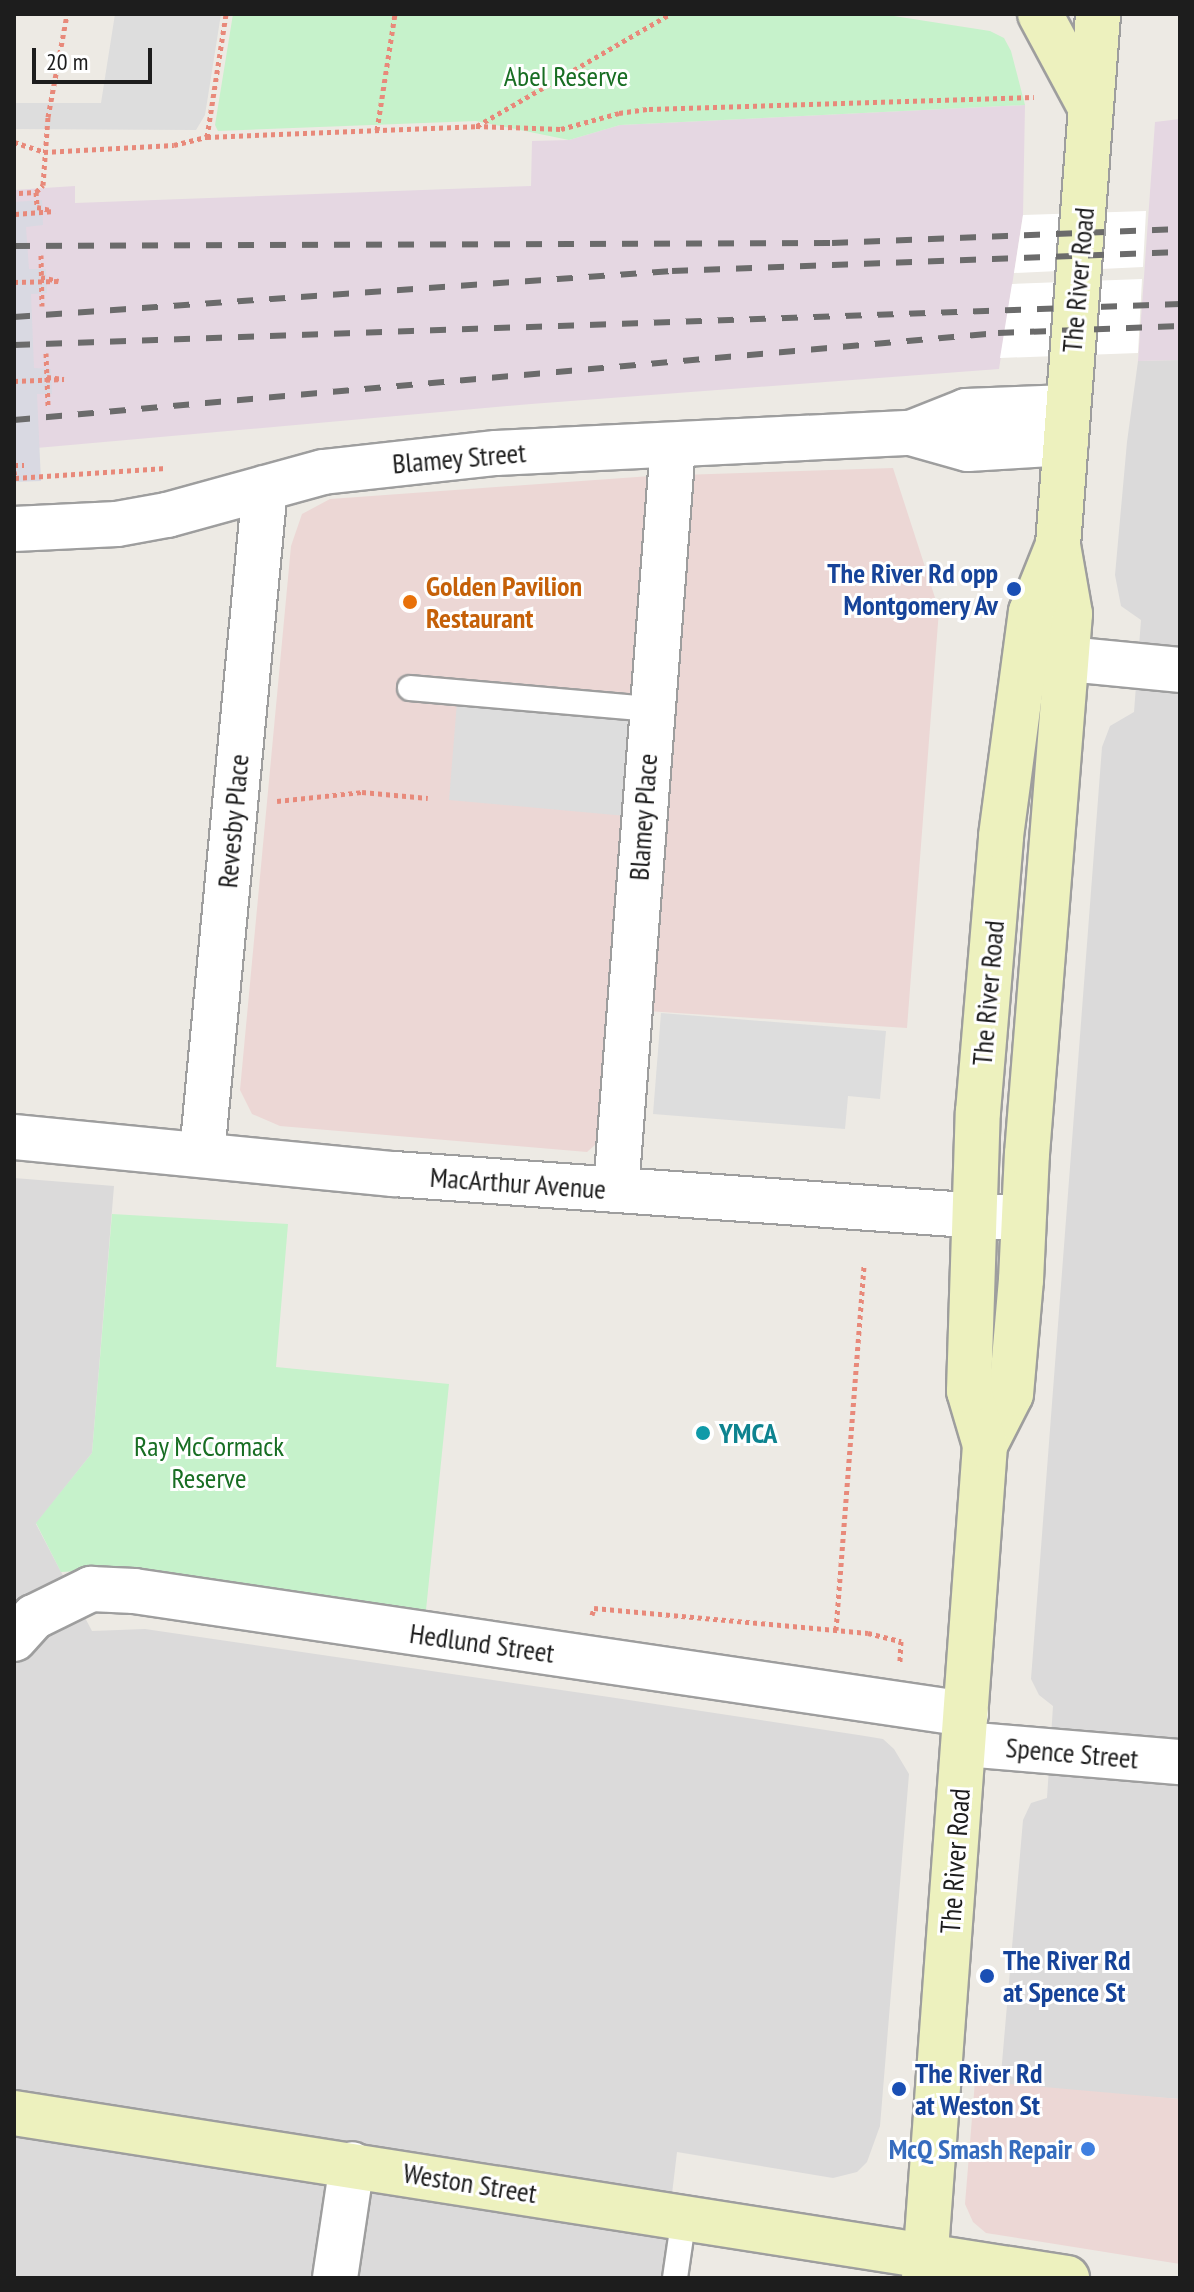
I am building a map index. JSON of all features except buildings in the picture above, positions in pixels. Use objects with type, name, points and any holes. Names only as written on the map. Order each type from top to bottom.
[{"type":"main road","points":[[1040,14],[1091,109]]},
{"type":"main road","name":"The River Road","points":[[985,1445],[1011,1394],[1068,659],[1070,614],[1058,545],[1098,14]]},
{"type":"main road","name":"The River Road","points":[[925,2266],[985,1445],[969,1391],[972,1216],[995,906],[1031,612],[1058,545]]},
{"type":"main road","name":"Weston Street","points":[[14,2113],[684,2216],[925,2266],[1067,2278]]},
{"type":"street","name":"Blamey Street","points":[[14,529],[117,524],[167,515],[352,467],[496,453],[911,433],[966,411],[1067,425]]},
{"type":"street","name":"Blamey Place","points":[[616,1190],[673,445]]},
{"type":"street","name":"Revesby Place","points":[[202,1154],[265,488]]},
{"type":"street","points":[[1068,659],[1180,670]]},
{"type":"street","name":"MacArthur Avenue","points":[[14,1137],[394,1174],[1023,1219]]},
{"type":"street","name":"Hedlund Street","points":[[14,1639],[34,1617],[91,1589],[134,1591],[965,1729]]},
{"type":"street","name":"Spence Street","points":[[965,1729],[1180,1762]]},
{"type":"street","points":[[335,2278],[352,2164]]},
{"type":"lane","points":[[410,688],[651,709]]},
{"type":"lane","points":[[675,2278],[684,2216]]},
{"type":"path","points":[[19,193],[36,192],[43,185],[44,152],[67,14]]},
{"type":"path","points":[[207,137],[226,14]]},
{"type":"path","points":[[377,130],[395,14]]},
{"type":"path","points":[[476,126],[670,14]]},
{"type":"path","points":[[14,142],[44,152],[174,145],[207,137],[476,126],[561,129],[619,113],[649,109],[1034,97]]},
{"type":"path","points":[[15,214],[55,211],[37,207],[36,192]]},
{"type":"path","points":[[41,255],[42,306]]},
{"type":"path","points":[[14,282],[59,281],[41,277]]},
{"type":"path","points":[[46,353],[48,406]]},
{"type":"path","points":[[14,381],[64,379],[47,377]]},
{"type":"path","points":[[24,465],[14,468],[15,478],[166,468]]},
{"type":"path","points":[[272,801],[362,792],[428,798]]},
{"type":"path","points":[[836,1630],[864,1265]]},
{"type":"path","points":[[591,1619],[594,1608],[836,1630],[901,1641],[899,1666]]},
{"type":"shaded area","points":[[115,14],[221,14],[205,115],[196,130],[14,129],[14,69],[16,103],[101,103]]},
{"type":"shaded area","points":[[1025,105],[1023,215],[999,369],[531,404],[14,450],[14,190],[75,186],[75,203],[531,186],[532,141],[569,140],[620,125]]},
{"type":"shaded area","points":[[1180,119],[1180,360],[1138,361],[1155,122]]},
{"type":"shaded area","points":[[42,200],[43,225],[26,227],[29,269],[46,269],[47,293],[31,294],[34,368],[51,369],[52,394],[37,394],[41,481],[14,482],[14,202]]},
{"type":"shaded area","points":[[1180,360],[1180,2099],[1000,2086],[1023,1820],[1031,1803],[1047,1798],[1053,1706],[1039,1695],[1031,1679],[1102,747],[1110,726],[1134,712],[1141,620],[1121,606],[1115,575],[1127,442],[1138,361]]},
{"type":"shaded area","points":[[893,468],[939,610],[907,1028],[616,1009],[603,1138],[587,1152],[280,1126],[252,1114],[240,1090],[291,546],[302,514],[330,499],[651,476]]},
{"type":"shaded area","points":[[457,702],[634,718],[626,816],[449,800]]},
{"type":"shaded area","points":[[661,1013],[886,1031],[880,1099],[848,1096],[845,1129],[653,1114]]},
{"type":"shaded area","points":[[14,1178],[114,1186],[92,1453],[36,1524],[92,1631],[145,1629],[609,1697],[883,1739],[894,1749],[909,1774],[880,2126],[867,2162],[857,2172],[833,2178],[677,2152],[662,2278],[14,2278]]},
{"type":"shaded area","name":"McQ Smash Repair","points":[[975,2081],[1180,2099],[1180,2264],[986,2233],[973,2222],[965,2204]]},
{"type":"green space","name":"Abel Reserve","points":[[233,14],[881,14],[990,31],[1004,38],[1011,51],[1025,105],[620,125],[569,140],[476,121],[218,131],[215,125]]},
{"type":"green space","name":"Ray McCormack Reserve","points":[[112,1214],[288,1224],[276,1367],[449,1384],[426,1610],[163,1573],[119,1569],[61,1572],[36,1523],[92,1453]]},
{"type":"pier","points":[[1146,211],[1143,267],[1014,273],[1023,215]]},
{"type":"pier","points":[[1142,279],[1138,353],[1000,358],[1012,284]]},
{"type":"railway","points":[[14,246],[832,243],[1180,229]]},
{"type":"railway","points":[[14,317],[672,271],[1180,252]]},
{"type":"railway","points":[[14,345],[1180,304]]},
{"type":"railway","points":[[14,420],[998,333],[1180,326]]},
{"type":"place","name":"The River Rd opp Montgomery Av","points":[[1014,589]]},
{"type":"place","name":"Golden Pavilion Restaurant","points":[[410,602]]},
{"type":"place","name":"YMCA","points":[[703,1433]]},
{"type":"place","name":"The River Rd at Spence St","points":[[987,1976]]},
{"type":"place","name":"The River Rd at Weston St","points":[[899,2089]]},
{"type":"place","name":"McQ Smash Repair","points":[[1088,2149]]}]
